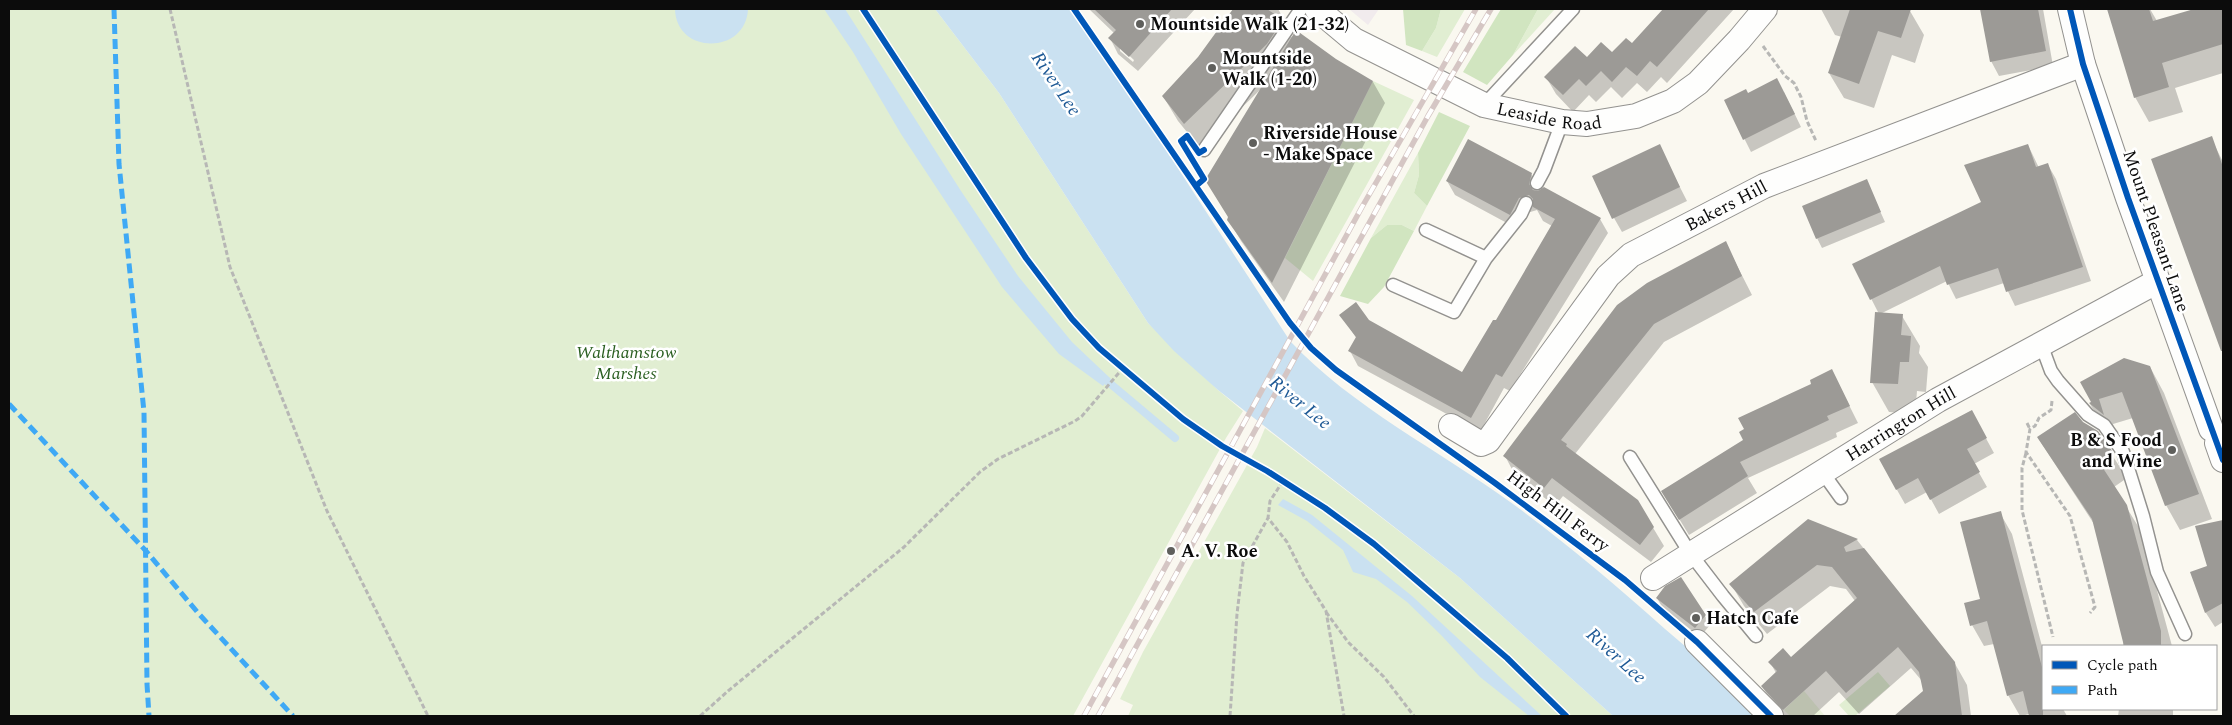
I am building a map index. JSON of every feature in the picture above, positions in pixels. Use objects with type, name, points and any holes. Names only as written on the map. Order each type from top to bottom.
[{"type":"street","name":"Leaside Road","points":[[1317,9],[1354,40],[1484,105],[1562,122],[1587,124],[1636,116],[1673,101],[1698,83],[1747,32],[1765,9]]},
{"type":"street","name":"Mount Pleasant Lane","points":[[2070,9],[2083,64],[2128,198],[2217,444]]},
{"type":"street","name":"Bakers Hill","points":[[1451,426],[1481,444],[1488,440],[1608,276],[1631,255],[1764,186],[2083,64]]},
{"type":"street","name":"Harrington Hill","points":[[1653,578],[1690,553],[1938,400],[2158,281]]},
{"type":"street","points":[[1697,642],[1771,716]]},
{"type":"lane","points":[[1204,150],[1301,9]]},
{"type":"lane","points":[[1484,105],[1574,9]]},
{"type":"lane","points":[[1537,183],[1544,170],[1562,122]]},
{"type":"lane","points":[[1393,285],[1454,312],[1486,258],[1521,214],[1526,203]]},
{"type":"lane","points":[[1426,230],[1486,258]]},
{"type":"lane","points":[[2041,344],[2051,371],[2058,381],[2088,415],[2104,425],[2123,452],[2143,516],[2157,572],[2185,634]]},
{"type":"lane","points":[[1630,457],[1690,553],[1722,596],[1756,636]]},
{"type":"lane","points":[[1823,472],[1842,498]]},
{"type":"path","points":[[170,9],[230,268],[327,511],[428,716]]},
{"type":"path","points":[[1747,32],[1765,48],[1785,76],[1794,83],[1801,97],[1806,121]]},
{"type":"path","points":[[700,716],[904,547],[980,472],[998,459],[1075,422],[1122,368]]},
{"type":"path","points":[[2030,429],[2035,426],[2039,418],[2051,410],[2050,406],[2058,381]]},
{"type":"path","points":[[2027,423],[2030,429],[2022,468],[2022,510],[2053,637]]},
{"type":"path","points":[[2026,452],[2070,516],[2095,607],[2090,613]]},
{"type":"path","points":[[1230,716],[1237,614],[1243,563],[1268,518],[1270,501],[1283,481]]},
{"type":"path","points":[[1268,518],[1287,542],[1304,576],[1348,642],[1384,677],[1414,716]]},
{"type":"path","points":[[1326,611],[1344,716]]},
{"type":"shaded area","points":[[1349,9],[1379,9],[1368,25]]},
{"type":"green space","name":"Walthamstow Marshes","points":[[9,9],[935,9],[999,93],[1148,323],[1218,390],[1243,411],[1226,438],[1073,716],[9,716]]},
{"type":"green space","points":[[1403,9],[1441,9],[1436,28],[1422,51],[1406,45]]},
{"type":"green space","points":[[1441,9],[1465,9],[1437,57],[1422,51],[1436,28]]},
{"type":"green space","points":[[1501,9],[1538,9],[1513,55],[1487,85],[1463,72]]},
{"type":"green space","points":[[1538,9],[1555,9],[1513,55]]},
{"type":"green space","points":[[1373,81],[1414,100],[1313,281],[1285,258]]},
{"type":"green space","points":[[1439,112],[1470,126],[1427,206],[1414,193],[1419,175],[1418,153]]},
{"type":"green space","points":[[1418,153],[1419,175],[1414,193],[1427,206],[1414,231],[1402,225],[1387,225],[1371,238]]},
{"type":"green space","points":[[1387,225],[1402,225],[1414,231],[1384,287],[1368,304],[1340,296],[1371,238]]},
{"type":"green space","points":[[1265,428],[1460,578],[1613,716],[1128,716],[1133,705],[1120,699],[1143,652],[1257,447]]},
{"type":"green space","points":[[1878,672],[1890,686],[1855,716],[1849,716],[1839,705]]},
{"type":"green space","points":[[1804,691],[1825,716],[1790,716],[1784,710]]},
{"type":"water","points":[[675,9],[748,9],[744,24],[736,35],[724,41],[711,44],[698,41],[687,35],[678,24]]},
{"type":"water","points":[[824,9],[845,9],[961,191],[1018,276],[1072,342],[1110,378],[1103,386],[1059,354],[1002,287],[901,134],[853,52]]},
{"type":"water","name":"River Lee","points":[[935,9],[1071,9],[1096,42],[1290,341],[1315,365],[1369,408],[1485,484],[1571,549],[1702,661],[1760,716],[1613,716],[1460,578],[1218,390],[1174,351],[1148,323],[999,93]]},
{"type":"water","points":[[1283,499],[1312,515],[1412,596],[1542,716],[1529,716],[1480,677],[1407,602],[1376,579],[1353,572],[1343,550],[1307,521],[1278,505]]},
{"type":"building","name":"Mountside Walk (21-32)","points":[[1094,9],[1172,9],[1129,57],[1108,38],[1116,30]]},
{"type":"building","name":"Mountside Walk (1-20)","points":[[1233,9],[1267,9],[1283,20],[1267,44],[1184,124],[1162,96],[1198,57]]},
{"type":"building","points":[[1663,9],[1709,9],[1657,67],[1650,61],[1637,76],[1626,67],[1612,82],[1601,71],[1586,86],[1579,79],[1563,95],[1544,77],[1575,46],[1587,57],[1601,42],[1612,52],[1626,38],[1632,43]]},
{"type":"building","points":[[1850,9],[1911,9],[1901,38],[1878,31],[1859,84],[1828,73]]},
{"type":"building","points":[[1980,9],[2038,9],[2046,51],[1990,62]]},
{"type":"building","points":[[2107,9],[2149,9],[2153,21],[2194,9],[2223,9],[2223,44],[2162,63],[2169,87],[2134,98]]},
{"type":"building","points":[[1296,30],[1336,59],[1373,81],[1272,283],[1227,220],[1228,217],[1205,180]]},
{"type":"building","points":[[1777,78],[1795,114],[1743,140],[1724,100],[1746,89],[1748,93]]},
{"type":"building","points":[[2212,136],[2223,167],[2223,351],[2221,351],[2151,159]]},
{"type":"building","points":[[1468,139],[1532,173],[1529,184],[1533,190],[1538,191],[1544,187],[1601,218],[1502,377],[1496,374],[1471,418],[1348,351],[1356,337],[1339,315],[1356,302],[1369,320],[1462,372],[1493,320],[1496,320],[1555,219],[1533,207],[1533,199],[1529,195],[1519,198],[1510,215],[1446,181]]},
{"type":"building","points":[[1660,144],[1680,187],[1612,219],[1592,176]]},
{"type":"building","points":[[2028,144],[2036,167],[2048,163],[2083,267],[2006,292],[1998,268],[1947,285],[1940,266],[1870,300],[1852,264],[1981,202],[1964,165]]},
{"type":"building","points":[[1867,179],[1881,212],[1816,239],[1802,206]]},
{"type":"building","points":[[1726,241],[1742,276],[1654,324],[1561,440],[1567,444],[1566,446],[1638,500],[1654,527],[1640,545],[1552,478],[1544,488],[1503,456],[1617,305],[1647,283]]},
{"type":"building","points":[[1875,312],[1903,314],[1901,335],[1911,336],[1909,362],[1900,362],[1898,384],[1870,383]]},
{"type":"building","points":[[2124,358],[2150,366],[2199,494],[2165,506],[2122,392],[2099,399],[2104,415],[2089,403],[2091,402],[2080,382]]},
{"type":"building","points":[[1832,369],[1850,406],[1827,416],[1829,420],[1740,462],[1748,476],[1679,520],[1661,491],[1743,440],[1739,432],[1744,429],[1738,418],[1811,384],[1810,380]]},
{"type":"building","points":[[1972,410],[1987,438],[1967,449],[1980,472],[1930,500],[1918,478],[1896,490],[1879,459]]},
{"type":"building","points":[[2075,412],[2083,422],[2098,431],[2113,452],[2099,462],[2127,505],[2161,631],[2161,645],[2124,645],[2092,519],[2037,437]]},
{"type":"building","points":[[2001,511],[2042,667],[2043,716],[2029,716],[2023,691],[2007,696],[1987,621],[1970,626],[1964,603],[1980,599],[1960,522]]},
{"type":"building","points":[[1808,519],[1858,539],[1844,547],[1846,552],[1864,548],[1955,662],[1962,716],[1894,716],[1923,691],[1919,672],[1898,647],[1846,693],[1826,671],[1783,710],[1761,686],[1777,671],[1768,662],[1783,648],[1791,657],[1857,598],[1832,567],[1817,565],[1754,612],[1729,584]]},
{"type":"building","points":[[2223,520],[2223,603],[2205,613],[2190,572],[2207,566],[2195,526]]},
{"type":"building","points":[[1681,577],[1706,615],[1695,628],[1656,598],[1665,586]]},
{"type":"waterway","points":[[1100,375],[1175,438]]},
{"type":"railway","points":[[1084,716],[1362,207],[1476,9]]},
{"type":"railway","points":[[1098,716],[1428,116],[1491,9]]},
{"type":"marked path","points":[[114,9],[119,164],[144,412],[149,716]]},
{"type":"marked path","points":[[9,404],[146,551],[199,614],[293,716]]},
{"type":"cycle path","points":[[863,9],[1026,258],[1072,319],[1099,348],[1183,419],[1222,446],[1267,471],[1325,508],[1374,544],[1507,658],[1566,716]]},
{"type":"cycle path","name":"High Hill Ferry","points":[[1074,9],[1290,323],[1311,348],[1336,370],[1495,483],[1625,580],[1697,642],[1771,716]]},
{"type":"cycle path","points":[[2070,9],[2083,64],[2128,198],[2223,460]]},
{"type":"cycle path","points":[[1197,185],[1204,179],[1181,141],[1187,136],[1199,153],[1204,150]]},
{"type":"place","name":"Mountside Walk (21-32)","points":[[1140,24]]},
{"type":"place","name":"Mountside Walk (1-20)","points":[[1212,68]]},
{"type":"place","name":"Riverside House - Make Space","points":[[1253,143]]},
{"type":"place","name":"B & S Food and Wine","points":[[2172,450]]},
{"type":"place","name":"A. V. Roe","points":[[1171,551]]},
{"type":"place","name":"Hatch Cafe","points":[[1696,618]]}]
